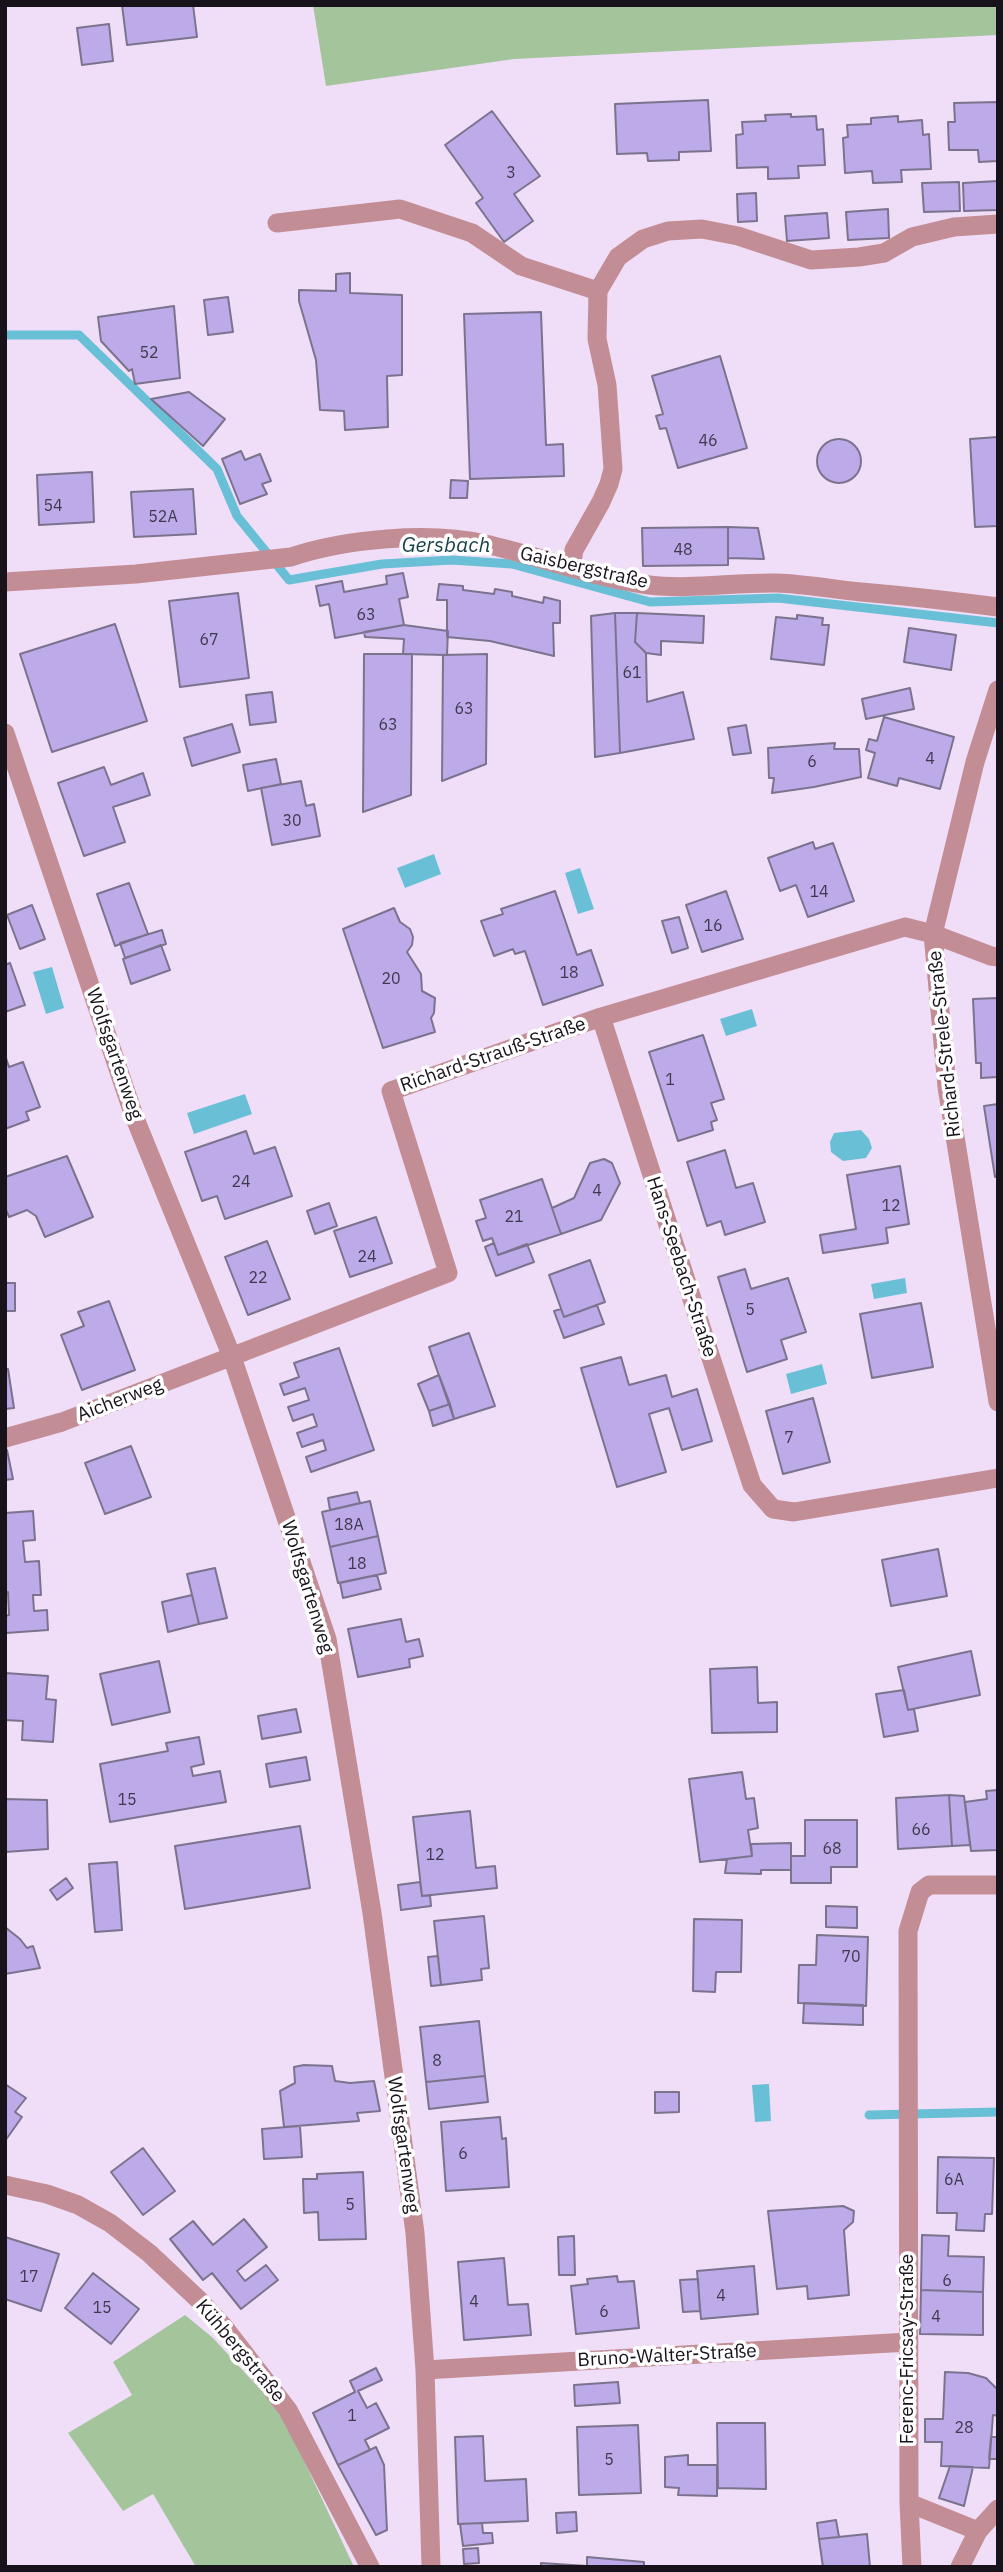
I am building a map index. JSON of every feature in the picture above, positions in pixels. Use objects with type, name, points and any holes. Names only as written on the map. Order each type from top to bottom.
[{"type":"street","points":[[277,223],[400,209],[472,233],[521,266],[598,292]]},
{"type":"street","points":[[571,568],[574,550],[601,502],[613,469],[607,385],[597,339],[598,292],[618,257],[643,239],[668,230],[702,229],[738,236],[811,260],[884,253],[912,237],[954,227],[998,224]]},
{"type":"street","name":"Gaisbergstraße","points":[[5,582],[136,574],[291,556],[365,541],[434,538],[483,543],[571,568],[649,585],[751,582],[813,585],[998,607]]},
{"type":"street","name":"Richard-Strele-Straße","points":[[998,690],[975,762],[933,934],[947,1087],[998,1402]]},
{"type":"street","name":"Wolfsgartenweg","points":[[5,733],[134,1115],[232,1357],[327,1639],[381,1981],[415,2234],[425,2370],[431,2567]]},
{"type":"street","name":"Richard-Strauß-Straße","points":[[232,1357],[448,1273],[391,1091],[601,1017],[905,927],[933,934],[991,957],[998,957]]},
{"type":"street","name":"Hans-Seebach-Straße","points":[[601,1017],[752,1485],[774,1509],[794,1512],[998,1478]]},
{"type":"street","name":"Aicherweg","points":[[5,1438],[62,1422],[232,1357]]},
{"type":"street","name":"Ferenc-Fricsay-Straße","points":[[912,2567],[909,2503],[908,1931],[920,1892],[929,1885],[998,1885]]},
{"type":"street","name":"Kühbergstraße","points":[[5,2185],[47,2194],[78,2205],[110,2223],[149,2253],[207,2309],[289,2410],[370,2567]]},
{"type":"street","name":"Bruno-Walter-Straße","points":[[425,2370],[908,2343]]},
{"type":"street","points":[[909,2503],[978,2531]]},
{"type":"street","points":[[960,2567],[978,2531],[998,2509]]},
{"type":"green space","points":[[313,5],[998,5],[998,35],[514,59],[326,86]]},
{"type":"green space","points":[[185,2315],[213,2338],[281,2412],[354,2567],[196,2567],[153,2494],[123,2511],[68,2433],[132,2395],[113,2362]]},
{"type":"water","points":[[434,854],[441,874],[405,888],[397,868]]},
{"type":"water","points":[[580,868],[594,909],[578,914],[565,873]]},
{"type":"water","points":[[52,967],[64,1008],[46,1014],[33,972]]},
{"type":"water","points":[[752,1009],[757,1026],[726,1036],[720,1019]]},
{"type":"water","points":[[245,1094],[252,1114],[194,1134],[187,1113]]},
{"type":"water","points":[[861,1130],[869,1139],[872,1148],[866,1158],[843,1161],[831,1152],[830,1142],[834,1133]]},
{"type":"water","points":[[905,1278],[907,1293],[874,1299],[871,1284]]},
{"type":"water","points":[[822,1364],[827,1384],[791,1394],[786,1374]]},
{"type":"water","points":[[769,2084],[771,2121],[755,2122],[752,2085]]},
{"type":"building","points":[[122,5],[193,5],[197,37],[127,45]]},
{"type":"building","points":[[109,24],[113,61],[82,65],[77,28]]},
{"type":"building","points":[[708,100],[711,151],[679,152],[679,160],[648,161],[647,153],[617,154],[615,104]]},
{"type":"building","points":[[998,102],[998,161],[979,162],[978,150],[949,150],[948,122],[955,122],[954,103]]},
{"type":"building","points":[[492,111],[540,176],[514,194],[533,221],[504,242],[476,203],[483,198],[445,145]]},
{"type":"building","points":[[791,114],[791,117],[816,116],[817,130],[823,129],[825,165],[798,166],[799,178],[768,179],[768,167],[737,168],[736,135],[743,134],[742,122],[766,121],[765,115]]},
{"type":"building","points":[[898,116],[898,122],[922,120],[923,135],[929,134],[931,169],[901,170],[902,182],[873,183],[872,171],[845,173],[843,138],[848,137],[847,125],[871,124],[871,118]]},
{"type":"building","points":[[998,181],[998,210],[964,211],[963,183]]},
{"type":"building","points":[[959,182],[960,211],[924,212],[922,183]]},
{"type":"building","points":[[756,193],[757,221],[738,222],[737,194]]},
{"type":"building","points":[[888,209],[889,238],[848,240],[846,212]]},
{"type":"building","points":[[827,213],[829,238],[787,241],[785,216]]},
{"type":"building","points":[[350,273],[350,293],[402,295],[402,375],[387,376],[388,427],[345,430],[344,411],[320,410],[316,360],[299,301],[299,290],[336,291],[336,274]]},
{"type":"building","points":[[228,297],[233,332],[208,335],[204,300]]},
{"type":"building","points":[[174,306],[180,378],[135,384],[132,369],[129,371],[101,341],[98,317]]},
{"type":"building","points":[[541,312],[546,445],[563,444],[564,476],[470,479],[464,314]]},
{"type":"building","points":[[720,356],[747,448],[678,468],[666,428],[660,429],[656,416],[663,414],[652,376]]},
{"type":"building","points":[[189,392],[225,419],[203,446],[151,399]]},
{"type":"building","points":[[998,437],[998,526],[975,527],[970,439]]},
{"type":"building","points":[[839,439],[854,446],[861,461],[854,476],[839,483],[824,476],[817,461],[824,446]]},
{"type":"building","points":[[241,451],[245,460],[260,454],[271,481],[262,484],[267,494],[240,504],[222,459]]},
{"type":"building","points":[[92,472],[94,522],[39,525],[37,475]]},
{"type":"building","points":[[451,480],[468,481],[467,498],[450,498]]},
{"type":"building","points":[[193,489],[196,534],[134,537],[131,492]]},
{"type":"building","points":[[728,527],[758,528],[764,559],[728,558]]},
{"type":"building","points":[[728,527],[728,565],[643,566],[642,528]]},
{"type":"building","points":[[403,573],[408,597],[399,599],[404,625],[335,638],[329,604],[320,606],[316,586],[342,581],[344,592],[387,584],[386,576]]},
{"type":"building","points":[[439,584],[463,586],[463,590],[494,594],[495,589],[512,592],[512,596],[543,603],[544,597],[560,601],[560,623],[553,623],[554,656],[490,641],[447,637],[447,600],[437,600]]},
{"type":"building","points":[[238,593],[249,678],[180,687],[169,601]]},
{"type":"building","points":[[615,613],[637,613],[635,642],[646,653],[647,702],[683,692],[694,739],[620,753]]},
{"type":"building","points":[[615,613],[620,753],[595,757],[591,616]]},
{"type":"building","points":[[637,613],[704,616],[703,643],[661,641],[661,655],[646,653],[635,642]]},
{"type":"building","points":[[797,615],[823,618],[822,625],[829,625],[824,665],[771,659],[776,617],[797,619]]},
{"type":"building","points":[[115,624],[147,721],[52,752],[20,654]]},
{"type":"building","points":[[404,625],[448,631],[447,655],[403,654],[404,639],[365,637],[364,632]]},
{"type":"building","points":[[909,628],[956,635],[951,670],[904,662]]},
{"type":"building","points":[[364,654],[412,654],[411,795],[363,812]]},
{"type":"building","points":[[487,654],[486,764],[442,781],[443,655]]},
{"type":"building","points":[[910,688],[914,709],[866,719],[862,699]]},
{"type":"building","points":[[272,692],[276,722],[250,725],[246,695]]},
{"type":"building","points":[[884,717],[954,737],[940,789],[899,778],[897,786],[868,778],[875,753],[866,750],[869,739],[877,741]]},
{"type":"building","points":[[232,724],[240,752],[192,766],[184,738]]},
{"type":"building","points":[[746,725],[751,753],[733,755],[728,728]]},
{"type":"building","points":[[835,743],[834,749],[859,749],[861,777],[772,793],[774,778],[769,778],[768,748]]},
{"type":"building","points":[[276,759],[281,784],[248,791],[243,765]]},
{"type":"building","points":[[104,767],[111,785],[143,773],[150,795],[113,807],[125,842],[84,856],[58,783]]},
{"type":"building","points":[[301,781],[306,806],[314,804],[320,836],[272,845],[261,788]]},
{"type":"building","points":[[813,842],[815,849],[833,843],[854,901],[808,917],[796,885],[780,891],[768,858]]},
{"type":"building","points":[[129,883],[148,934],[115,946],[97,894]]},
{"type":"building","points":[[555,891],[577,955],[591,950],[603,985],[543,1005],[525,951],[515,954],[513,949],[494,956],[481,921],[503,914],[501,909]]},
{"type":"building","points":[[726,891],[743,939],[702,952],[686,905]]},
{"type":"building","points":[[32,905],[45,939],[20,949],[7,915]]},
{"type":"building","points":[[394,908],[400,922],[410,929],[413,937],[407,952],[421,974],[422,991],[435,998],[431,1018],[435,1032],[383,1048],[343,929]]},
{"type":"building","points":[[679,917],[688,948],[672,953],[662,921]]},
{"type":"building","points":[[162,930],[166,944],[125,958],[120,943]]},
{"type":"building","points":[[161,945],[170,970],[131,984],[123,959]]},
{"type":"building","points":[[10,963],[25,1005],[5,1012],[5,965]]},
{"type":"building","points":[[998,998],[998,1077],[981,1078],[981,1063],[976,1063],[973,999]]},
{"type":"building","points":[[703,1035],[724,1099],[711,1103],[717,1120],[711,1122],[713,1130],[678,1141],[649,1052]]},
{"type":"building","points":[[6,1058],[9,1067],[23,1062],[40,1107],[26,1112],[29,1120],[5,1129]]},
{"type":"building","points":[[998,1104],[998,1176],[995,1177],[984,1106]]},
{"type":"building","points":[[246,1131],[254,1154],[275,1147],[292,1196],[225,1219],[217,1196],[202,1201],[185,1152]]},
{"type":"building","points":[[725,1150],[736,1188],[753,1183],[765,1222],[725,1235],[721,1221],[707,1226],[687,1162]]},
{"type":"building","points":[[67,1156],[93,1217],[45,1237],[36,1216],[27,1210],[9,1217],[5,1207],[5,1177]]},
{"type":"building","points":[[604,1159],[612,1163],[620,1183],[601,1220],[561,1234],[552,1208],[574,1198],[590,1163]]},
{"type":"building","points":[[900,1166],[909,1224],[886,1228],[888,1243],[823,1253],[820,1235],[856,1229],[847,1175]]},
{"type":"building","points":[[542,1179],[561,1234],[498,1255],[492,1238],[483,1241],[476,1221],[486,1218],[480,1200]]},
{"type":"building","points":[[329,1203],[337,1226],[315,1234],[307,1211]]},
{"type":"building","points":[[376,1217],[392,1263],[350,1277],[334,1231]]},
{"type":"building","points":[[267,1241],[290,1299],[248,1315],[225,1257]]},
{"type":"building","points":[[494,1243],[498,1255],[527,1244],[534,1262],[496,1276],[485,1247]]},
{"type":"building","points":[[590,1260],[605,1302],[564,1317],[549,1275]]},
{"type":"building","points":[[745,1269],[751,1289],[788,1278],[806,1332],[781,1340],[787,1359],[747,1372],[718,1277]]},
{"type":"building","points":[[5,1283],[15,1283],[15,1311],[5,1311]]},
{"type":"building","points":[[109,1301],[135,1370],[82,1390],[61,1335],[84,1326],[78,1312]]},
{"type":"building","points":[[921,1303],[933,1367],[872,1378],[860,1314]]},
{"type":"building","points":[[597,1305],[604,1324],[564,1338],[554,1311],[561,1309],[564,1317]]},
{"type":"building","points":[[469,1333],[495,1406],[454,1419],[429,1347]]},
{"type":"building","points":[[339,1348],[374,1450],[311,1472],[306,1457],[326,1450],[323,1440],[302,1447],[297,1433],[317,1426],[313,1414],[293,1421],[288,1407],[309,1400],[305,1388],[284,1395],[280,1384],[299,1377],[294,1363]]},
{"type":"building","points":[[621,1357],[629,1385],[666,1375],[672,1397],[697,1389],[712,1441],[682,1450],[669,1408],[649,1414],[666,1472],[617,1487],[581,1368]]},
{"type":"building","points":[[8,1369],[14,1408],[5,1409],[5,1370]]},
{"type":"building","points":[[439,1375],[450,1404],[429,1411],[418,1384]]},
{"type":"building","points":[[813,1398],[830,1462],[783,1474],[766,1411]]},
{"type":"building","points":[[450,1404],[454,1419],[433,1426],[429,1411]]},
{"type":"building","points":[[131,1446],[151,1497],[105,1514],[85,1463]]},
{"type":"building","points":[[7,1450],[13,1479],[5,1480],[5,1451]]},
{"type":"building","points":[[357,1492],[360,1503],[330,1510],[328,1498]]},
{"type":"building","points":[[370,1501],[378,1536],[330,1547],[322,1512]]},
{"type":"building","points":[[33,1511],[35,1540],[23,1541],[25,1562],[39,1561],[41,1595],[33,1595],[34,1611],[47,1610],[48,1630],[6,1633],[5,1616],[9,1615],[8,1592],[5,1593],[5,1513]]},
{"type":"building","points":[[378,1536],[386,1573],[338,1583],[330,1547]]},
{"type":"building","points":[[938,1549],[947,1596],[891,1606],[882,1560]]},
{"type":"building","points":[[215,1568],[227,1618],[199,1624],[187,1574]]},
{"type":"building","points":[[377,1575],[381,1589],[343,1598],[340,1583]]},
{"type":"building","points":[[192,1595],[199,1624],[168,1632],[162,1602]]},
{"type":"building","points":[[401,1619],[406,1642],[419,1639],[423,1656],[409,1659],[410,1667],[358,1677],[348,1629]]},
{"type":"building","points":[[971,1651],[980,1695],[908,1710],[898,1667]]},
{"type":"building","points":[[159,1661],[170,1712],[112,1725],[100,1674]]},
{"type":"building","points":[[757,1667],[758,1703],[777,1702],[777,1732],[712,1733],[710,1669]]},
{"type":"building","points":[[5,1673],[48,1676],[46,1699],[56,1700],[53,1742],[22,1740],[23,1721],[5,1720]]},
{"type":"building","points":[[904,1690],[908,1710],[914,1709],[918,1731],[884,1737],[876,1694]]},
{"type":"building","points":[[296,1709],[301,1732],[262,1739],[258,1716]]},
{"type":"building","points":[[199,1737],[204,1764],[191,1767],[193,1776],[220,1771],[226,1802],[110,1822],[100,1764],[168,1751],[166,1743]]},
{"type":"building","points":[[306,1757],[310,1780],[270,1787],[266,1764]]},
{"type":"building","points":[[742,1772],[746,1799],[754,1798],[758,1828],[748,1830],[752,1856],[700,1862],[689,1779]]},
{"type":"building","points":[[998,1790],[998,1850],[971,1851],[965,1802],[987,1799],[986,1791]]},
{"type":"building","points":[[949,1795],[952,1846],[898,1849],[896,1798]]},
{"type":"building","points":[[949,1795],[964,1796],[970,1845],[952,1846]]},
{"type":"building","points":[[5,1799],[47,1800],[48,1849],[5,1852]]},
{"type":"building","points":[[470,1811],[476,1868],[495,1866],[497,1888],[422,1896],[413,1817]]},
{"type":"building","points":[[805,1820],[857,1820],[857,1867],[831,1867],[831,1883],[791,1883],[791,1856],[805,1856]]},
{"type":"building","points":[[300,1826],[310,1888],[185,1909],[175,1846]]},
{"type":"building","points":[[791,1843],[791,1870],[761,1870],[761,1874],[725,1873],[727,1859],[752,1856],[751,1844]]},
{"type":"building","points":[[117,1862],[122,1930],[95,1932],[89,1864]]},
{"type":"building","points":[[66,1878],[73,1888],[57,1900],[50,1890]]},
{"type":"building","points":[[420,1882],[422,1896],[430,1895],[431,1906],[401,1910],[398,1885]]},
{"type":"building","points":[[826,1906],[857,1907],[857,1928],[826,1927]]},
{"type":"building","points":[[484,1916],[489,1968],[481,1969],[482,1980],[441,1985],[434,1921]]},
{"type":"building","points":[[694,1919],[742,1920],[741,1972],[716,1972],[715,1992],[693,1991]]},
{"type":"building","points":[[5,1927],[27,1948],[33,1946],[40,1968],[5,1974]]},
{"type":"building","points":[[817,1935],[868,1937],[866,2006],[798,2003],[799,1965],[816,1965]]},
{"type":"building","points":[[438,1956],[441,1985],[431,1986],[428,1957]]},
{"type":"building","points":[[804,2003],[863,2005],[863,2025],[803,2023]]},
{"type":"building","points":[[479,2021],[485,2076],[426,2082],[420,2027]]},
{"type":"building","points":[[332,2066],[335,2081],[374,2081],[380,2111],[357,2113],[359,2121],[284,2127],[280,2091],[295,2083],[294,2067]]},
{"type":"building","points":[[485,2076],[488,2102],[429,2109],[426,2082]]},
{"type":"building","points":[[5,2084],[26,2098],[15,2112],[22,2117],[5,2141]]},
{"type":"building","points":[[655,2092],[679,2092],[679,2112],[655,2113]]},
{"type":"building","points":[[500,2117],[502,2139],[506,2138],[509,2187],[446,2191],[441,2122]]},
{"type":"building","points":[[300,2126],[302,2157],[264,2159],[262,2129]]},
{"type":"building","points":[[143,2148],[175,2191],[143,2215],[111,2172]]},
{"type":"building","points":[[938,2157],[994,2158],[992,2214],[985,2214],[984,2231],[956,2230],[957,2213],[937,2213]]},
{"type":"building","points":[[363,2172],[366,2239],[319,2240],[318,2212],[304,2213],[303,2179],[317,2179],[317,2174]]},
{"type":"building","points":[[843,2206],[854,2211],[853,2222],[844,2230],[849,2295],[808,2299],[807,2286],[777,2289],[768,2211]]},
{"type":"building","points":[[244,2219],[267,2247],[237,2271],[245,2281],[266,2265],[278,2280],[241,2309],[212,2273],[203,2280],[170,2239],[193,2221],[213,2245]]},
{"type":"building","points":[[922,2235],[949,2236],[948,2256],[984,2257],[983,2292],[921,2290]]},
{"type":"building","points":[[574,2236],[575,2275],[559,2275],[558,2237]]},
{"type":"building","points":[[5,2237],[59,2254],[41,2311],[5,2299]]},
{"type":"building","points":[[504,2258],[508,2305],[528,2304],[531,2335],[464,2340],[458,2262]]},
{"type":"building","points":[[754,2266],[758,2314],[701,2319],[697,2271]]},
{"type":"building","points":[[93,2273],[139,2309],[111,2344],[65,2308]]},
{"type":"building","points":[[617,2276],[618,2282],[634,2281],[639,2328],[576,2334],[571,2286],[588,2284],[587,2279]]},
{"type":"building","points":[[698,2279],[700,2311],[683,2312],[680,2280]]},
{"type":"building","points":[[921,2290],[983,2292],[983,2335],[920,2334]]},
{"type":"building","points":[[376,2368],[382,2380],[358,2391],[367,2408],[376,2403],[389,2428],[365,2440],[370,2450],[338,2465],[313,2413],[355,2392],[350,2381]]},
{"type":"building","points":[[945,2372],[968,2373],[986,2378],[998,2390],[998,2416],[993,2415],[989,2468],[941,2466],[942,2442],[925,2442],[925,2419],[943,2419]]},
{"type":"building","points":[[618,2382],[620,2403],[575,2406],[574,2385]]},
{"type":"building","points":[[717,2423],[765,2423],[766,2489],[718,2488]]},
{"type":"building","points":[[638,2425],[641,2493],[579,2495],[577,2427]]},
{"type":"building","points":[[483,2436],[485,2481],[526,2479],[528,2521],[458,2524],[455,2437]]},
{"type":"building","points":[[991,2437],[998,2437],[998,2459],[989,2459]]},
{"type":"building","points":[[376,2447],[384,2465],[387,2530],[376,2535],[338,2465]]},
{"type":"building","points":[[688,2455],[688,2465],[717,2465],[717,2496],[678,2495],[679,2488],[665,2487],[665,2457]]},
{"type":"building","points":[[950,2466],[973,2467],[964,2506],[939,2498]]},
{"type":"building","points":[[576,2512],[577,2531],[557,2533],[556,2513]]},
{"type":"building","points":[[836,2520],[839,2537],[819,2539],[817,2523]]},
{"type":"building","points":[[482,2523],[483,2533],[492,2533],[493,2543],[463,2546],[460,2524]]},
{"type":"building","points":[[867,2534],[870,2567],[823,2567],[819,2539]]},
{"type":"building","points":[[478,2548],[479,2563],[464,2564],[463,2549]]},
{"type":"building","points":[[587,2557],[644,2562],[644,2567],[541,2567],[541,2563],[587,2566]]},
{"type":"waterway","name":"Gersbach","points":[[5,335],[79,335],[217,469],[237,516],[289,580],[382,564],[452,560],[512,564],[650,602],[778,598],[998,623]]},
{"type":"waterway","points":[[869,2115],[998,2112]]}]
